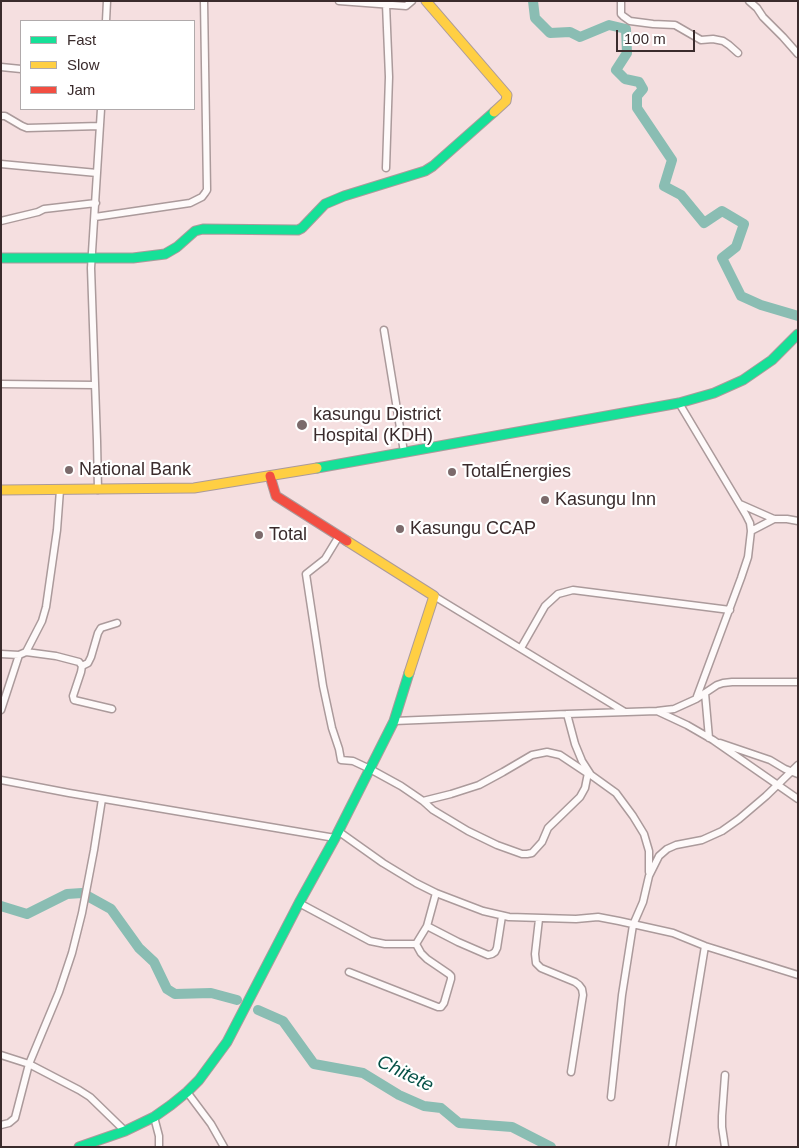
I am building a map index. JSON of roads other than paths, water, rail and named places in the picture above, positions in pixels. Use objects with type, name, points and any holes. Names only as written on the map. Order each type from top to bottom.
[{"type":"main road","points":[[1,258],[133,258],[164,254],[203,228],[298,230],[325,204],[344,196],[425,171],[506,101],[507,97],[426,1]]},
{"type":"main road","points":[[1,490],[183,489],[270,476],[679,403],[714,393],[743,380],[772,360],[798,334]]},
{"type":"main road","points":[[79,1147],[125,1131],[154,1116],[187,1092],[210,1066],[227,1042],[394,721],[434,596],[276,496],[270,476]]},
{"type":"street","points":[[106,20],[107,1]]},
{"type":"street","points":[[95,217],[190,203],[206,193],[204,1]]},
{"type":"street","points":[[339,1],[406,6],[412,1]]},
{"type":"street","points":[[621,1],[621,14],[630,21],[675,25],[701,40],[722,41],[730,45],[738,53]]},
{"type":"street","points":[[749,1],[798,54]]},
{"type":"street","points":[[386,4],[389,77],[386,168]]},
{"type":"street","points":[[1,67],[20,69]]},
{"type":"street","points":[[98,490],[92,257],[101,110]]},
{"type":"street","points":[[1,116],[5,116],[27,128],[100,126]]},
{"type":"street","points":[[1,164],[97,173]]},
{"type":"street","points":[[1,221],[44,209],[96,203]]},
{"type":"street","points":[[384,330],[404,452]]},
{"type":"street","points":[[1,384],[95,384]]},
{"type":"street","points":[[679,403],[746,514],[751,531],[748,557],[696,699]]},
{"type":"street","points":[[1,710],[22,653],[42,621],[46,607],[58,530],[60,490]]},
{"type":"street","points":[[739,503],[774,519],[798,521]]},
{"type":"street","points":[[751,531],[774,519]]},
{"type":"street","points":[[339,536],[325,559],[306,574],[323,686],[341,760],[353,761],[370,769],[400,786],[468,831],[497,845],[522,854],[528,854],[542,842],[548,828],[580,797],[589,774],[575,744],[566,714]]},
{"type":"street","points":[[521,648],[545,606],[558,594],[573,590],[730,610]]},
{"type":"street","points":[[434,596],[625,712]]},
{"type":"street","points":[[112,709],[74,700],[73,696],[82,666],[91,657],[101,628],[117,623]]},
{"type":"street","points":[[1,654],[22,653],[56,656],[79,662],[82,666]]},
{"type":"street","points":[[394,721],[657,711],[674,709],[705,694],[717,685],[732,682],[798,682]]},
{"type":"street","points":[[705,694],[711,739]]},
{"type":"street","points":[[657,711],[711,739],[798,799]]},
{"type":"street","points":[[711,739],[762,757],[794,772]]},
{"type":"street","points":[[423,801],[479,785],[532,755],[547,752],[560,755],[616,793],[633,816],[644,834],[649,851],[649,876],[643,902],[633,924],[622,995],[611,1097]]},
{"type":"street","points":[[649,876],[659,856],[667,849],[676,845],[702,840],[722,831],[740,819],[794,772],[798,765]]},
{"type":"street","points":[[1,780],[102,799],[336,835],[397,873],[462,904],[502,916],[539,919],[598,917],[633,924],[673,933],[705,946],[798,975]]},
{"type":"street","points":[[1,1125],[9,1123],[14,1118],[29,1064],[59,992],[72,953],[82,913],[102,799]]},
{"type":"street","points":[[416,944],[427,926],[436,893]]},
{"type":"street","points":[[299,903],[370,941],[385,944],[416,944]]},
{"type":"street","points":[[427,926],[488,955],[495,952],[502,916]]},
{"type":"street","points":[[539,919],[535,954],[536,963],[542,968],[575,982],[582,989],[583,996],[571,1072]]},
{"type":"street","points":[[349,972],[441,1007],[444,1003],[451,976],[426,959],[416,944]]},
{"type":"street","points":[[672,1147],[705,946]]},
{"type":"street","points":[[1,1055],[29,1064],[80,1090],[90,1097],[125,1131]]},
{"type":"street","points":[[724,1075],[722,1116],[725,1147]]},
{"type":"street","points":[[187,1092],[211,1124],[224,1147]]},
{"type":"street","points":[[154,1116],[159,1136],[159,1147]]},
{"type":"waterway","points":[[533,1],[535,18],[550,33],[570,32],[580,37],[609,25],[626,29],[627,53],[616,70],[625,79],[639,82],[643,89],[637,96],[637,108],[672,160],[664,186],[681,195],[704,223],[722,211],[744,224],[736,247],[722,258],[741,296],[761,305],[798,316]]},
{"type":"waterway","name":"Chitete","points":[[1,906],[27,914],[67,894],[82,893],[111,909],[139,948],[154,962],[167,989],[175,994],[211,993],[237,1000]]},
{"type":"waterway","name":"Chitete","points":[[258,1010],[283,1021],[314,1064],[363,1073],[399,1095],[424,1106],[441,1108],[459,1123],[512,1127],[551,1147]]},
{"type":"place","name":"kasungu District Hospital (KDH)","points":[[302,425]]},
{"type":"place","name":"National Bank","points":[[69,470]]},
{"type":"place","name":"TotalÉnergies","points":[[452,472]]},
{"type":"place","name":"Kasungu Inn","points":[[545,500]]},
{"type":"place","name":"Kasungu CCAP","points":[[400,529]]},
{"type":"place","name":"Total","points":[[259,535]]}]
